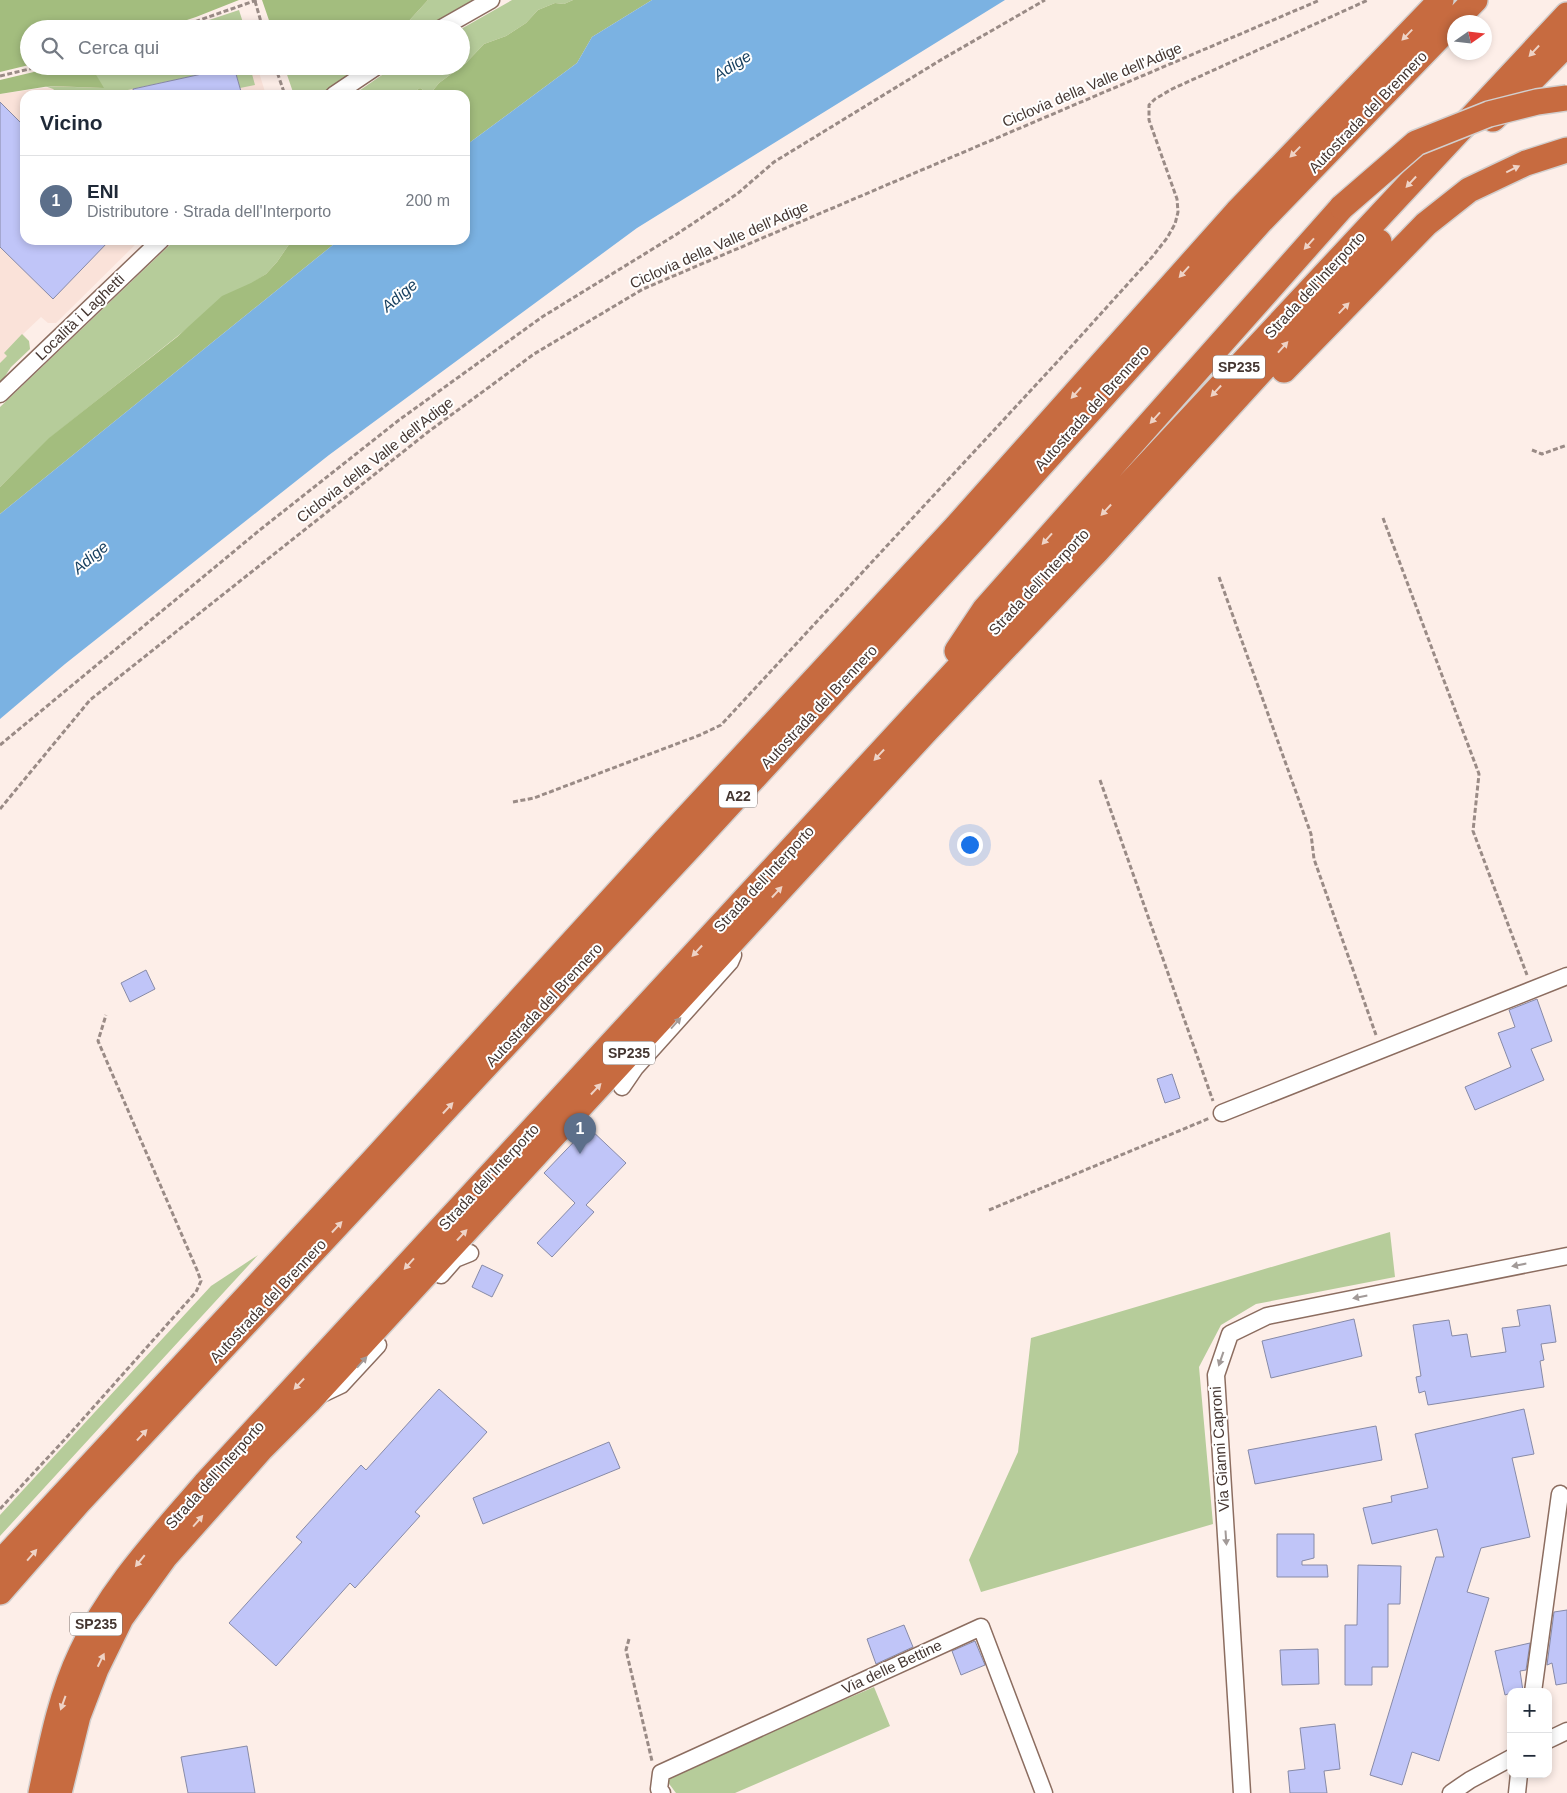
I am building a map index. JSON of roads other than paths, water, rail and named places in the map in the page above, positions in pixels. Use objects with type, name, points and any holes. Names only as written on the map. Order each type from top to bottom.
[{"type":"highway","name":"Autostrada del Brennero","points":[[0,1563],[949,535],[1238,212],[1441,0]]},
{"type":"highway","name":"Autostrada del Brennero","points":[[0,1592],[78,1503],[383,1178],[990,521],[1262,220],[1475,0]]},
{"type":"highway","name":"Strada dell'Interporto","points":[[41,1793],[60,1711],[80,1654],[97,1623],[136,1565],[205,1484],[912,719],[1567,15]]},
{"type":"highway","name":"Strada dell'Interporto","points":[[62,1786],[81,1708],[96,1669],[121,1618],[165,1558],[261,1449],[309,1401],[926,731],[1097,551],[1477,134],[1567,44]]},
{"type":"highway","points":[[912,719],[985,610],[1342,207],[1416,143],[1489,114],[1537,102],[1567,98]]},
{"type":"highway","points":[[1097,551],[1172,485],[1426,224],[1469,190],[1526,163],[1567,150]]},
{"type":"street","points":[[456,20],[491,0]]},
{"type":"street","points":[[341,90],[364,75]]},
{"type":"street","name":"Località i Laghetti","points":[[0,394],[156,245]]},
{"type":"street","points":[[622,1087],[635,1068],[730,962],[750,922]]},
{"type":"street","points":[[1222,1113],[1567,976]]},
{"type":"street","points":[[309,1401],[341,1385],[455,1259],[470,1253]]},
{"type":"street","name":"Via Gianni Caproni","points":[[1242,1793],[1216,1375],[1230,1334],[1267,1316],[1567,1256]]},
{"type":"street","points":[[1534,1688],[1560,1494]]},
{"type":"street","name":"Via delle Bettine","points":[[662,1793],[659,1789],[661,1773],[981,1627],[1044,1793]]},
{"type":"street","points":[[1552,1738],[1567,1731]]},
{"type":"street","points":[[1451,1793],[1470,1780],[1507,1760]]},
{"type":"street","points":[[1517,1793],[1519,1778]]},
{"type":"water","name":"Adige","points":[[652,0],[1005,0],[637,228],[329,455],[65,664],[0,719],[0,514],[333,245],[470,245],[470,142],[577,63],[592,37]]},
{"type":"place","name":"ENI","points":[[580,1154]]}]
